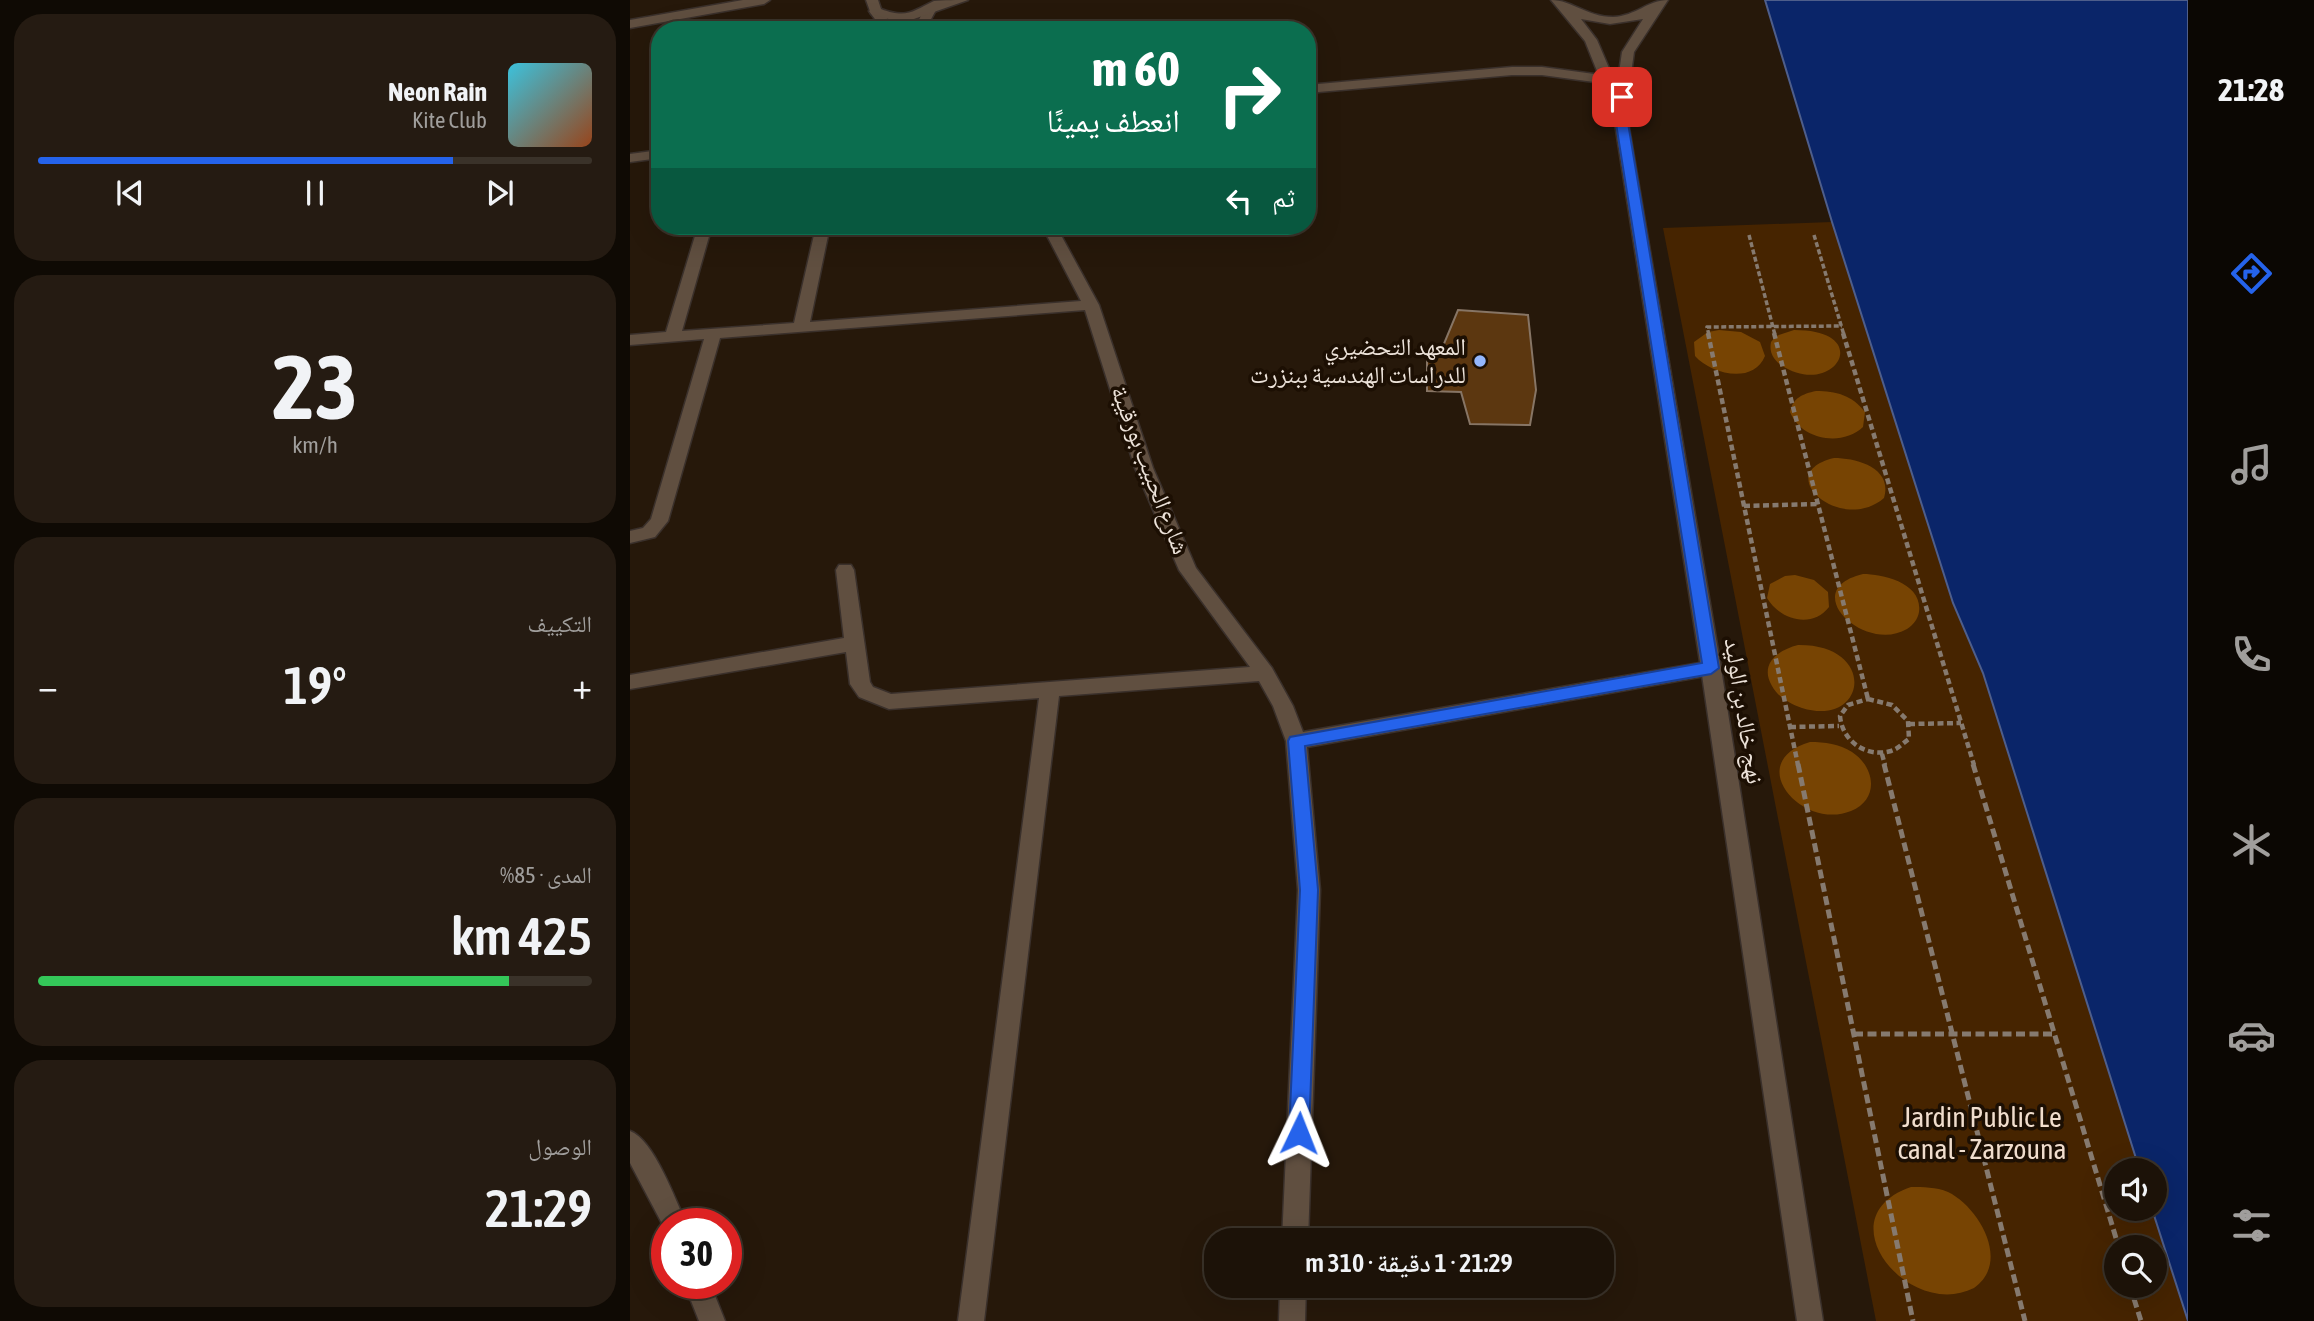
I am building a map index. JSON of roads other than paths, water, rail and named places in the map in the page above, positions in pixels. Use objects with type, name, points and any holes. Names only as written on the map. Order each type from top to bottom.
[{"type":"street","points":[[630,24],[764,0]]},
{"type":"street","points":[[872,3],[901,16],[962,0]]},
{"type":"street","points":[[872,3],[884,21]]},
{"type":"street","points":[[1562,5],[1597,19],[1615,20],[1631,18],[1659,4]]},
{"type":"street","name":"نهج خالد بن الوليد","points":[[1620,111],[1628,52],[1659,4]]},
{"type":"street","name":"نهج خالد بن الوليد","points":[[1562,5],[1591,40],[1620,111],[1711,668],[1810,1321]]},
{"type":"street","points":[[925,21],[936,6]]},
{"type":"street","points":[[1316,88],[1512,71],[1542,71],[1624,82]]},
{"type":"street","points":[[630,158],[651,155]]},
{"type":"street","points":[[672,338],[702,235]]},
{"type":"street","points":[[801,328],[821,235]]},
{"type":"street","name":"شارع الحبيب بورقيبة","points":[[1054,235],[1091,305],[1144,468],[1188,570],[1265,673],[1283,706],[1296,741],[1309,890],[1296,1228]]},
{"type":"street","points":[[630,340],[1091,305]]},
{"type":"street","points":[[630,537],[649,533],[659,521],[713,335]]},
{"type":"street","points":[[845,570],[860,684],[866,692],[889,702],[1265,673]]},
{"type":"street","points":[[630,682],[853,644]]},
{"type":"street","points":[[1296,741],[1711,668]]},
{"type":"street","points":[[971,1321],[1050,690]]},
{"type":"street","points":[[630,1142],[646,1165],[666,1208]]},
{"type":"street","points":[[1292,1321],[1293,1298]]},
{"type":"street","points":[[703,1299],[712,1321]]},
{"type":"water","points":[[1765,0],[2188,0],[2188,1321],[2167,1256],[2167,1235],[2160,1235],[2156,1221],[2167,1221],[2167,1158],[2136,1158],[1983,673],[1953,603],[1832,222]]},
{"type":"place","name":"المعهد التحضيري للدراسات الهندسية ببنزرت","points":[[1480,361]]},
{"type":"park label","name":"Jardin Public Le canal - Zarzouna","points":[[1982,1133]]}]
